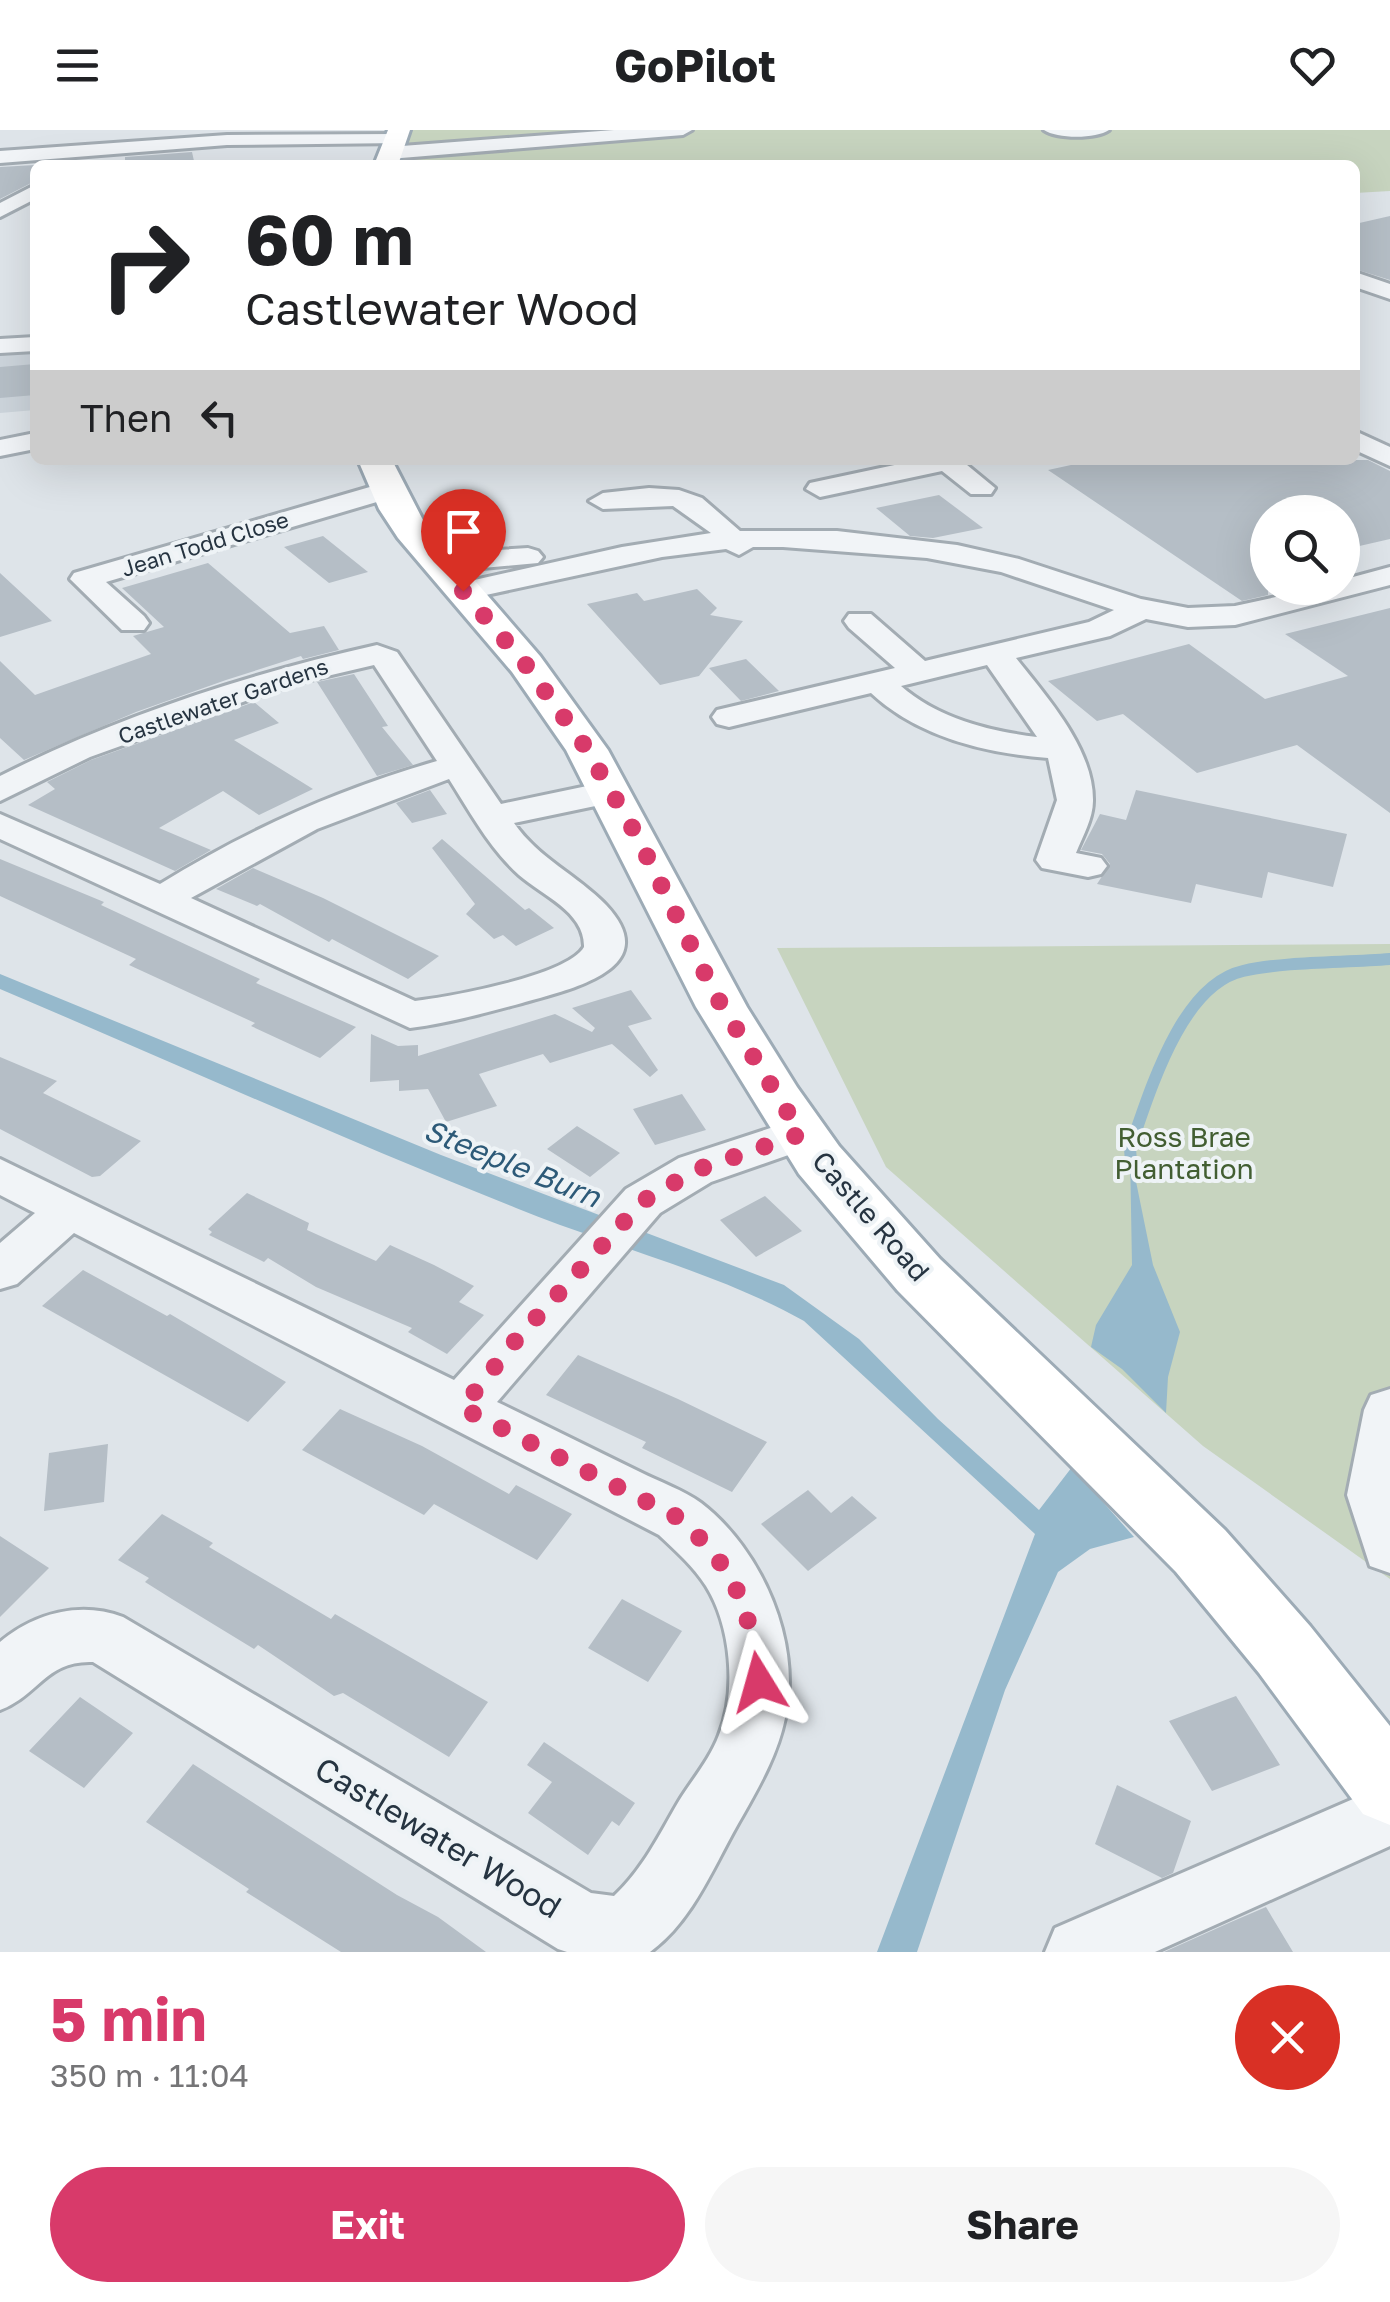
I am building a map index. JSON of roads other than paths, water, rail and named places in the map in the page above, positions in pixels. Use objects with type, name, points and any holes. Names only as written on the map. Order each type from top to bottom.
[{"type":"main road","name":"Castle Road","points":[[381,475],[411,530],[526,665],[584,745],[612,792],[694,956],[747,1051],[801,1134],[855,1203],[960,1316],[1173,1522],[1278,1640],[1390,1787]]},
{"type":"street","points":[[0,157],[219,136],[357,142],[455,158],[683,130]]},
{"type":"street","points":[[1053,130],[1100,130]]},
{"type":"street","points":[[0,212],[30,194]]},
{"type":"street","points":[[1360,281],[1390,292]]},
{"type":"street","points":[[0,346],[30,344]]},
{"type":"street","points":[[0,422],[30,420]]},
{"type":"street","points":[[0,448],[30,442]]},
{"type":"street","points":[[1360,442],[1390,458]]},
{"type":"street","points":[[458,586],[755,540],[806,515],[827,465]]},
{"type":"street","points":[[820,489],[933,465]]},
{"type":"street","points":[[951,465],[982,488]]},
{"type":"street","name":"Jean Todd Close","points":[[133,623],[85,580],[381,475]]},
{"type":"street","points":[[603,501],[677,496],[755,540]]},
{"type":"street","points":[[458,586],[755,540],[965,556],[1036,573],[1146,608],[1212,618],[1247,613],[1390,576]]},
{"type":"street","points":[[729,716],[1099,629],[1146,608]]},
{"type":"street","points":[[860,621],[919,672]]},
{"type":"street","name":"Castlewater Gardens","points":[[0,790],[78,750],[283,676],[367,654],[386,659],[492,817],[530,865],[592,913],[604,932],[604,947],[598,960],[580,973],[448,1010],[410,1014],[0,826]]},
{"type":"street","points":[[996,655],[1020,685],[1074,774],[1076,803],[1054,860],[1088,866]]},
{"type":"street","points":[[877,681],[891,696],[939,723],[1022,746],[1059,749]]},
{"type":"street","points":[[162,900],[222,860],[344,802],[457,766]]},
{"type":"street","points":[[492,817],[612,792]]},
{"type":"street","points":[[462,1408],[516,1340],[630,1213],[696,1170],[801,1134]]},
{"type":"street","name":"Castlewater Wood","points":[[0,1175],[679,1518],[714,1550],[739,1592],[753,1633],[759,1682],[750,1738],[663,1894],[640,1920],[623,1931],[582,1925],[102,1636],[70,1633],[27,1653],[0,1682]]},
{"type":"street","points":[[0,1271],[70,1210]]},
{"type":"street","points":[[1390,1410],[1374,1496],[1390,1549]]},
{"type":"street","points":[[1079,1952],[1390,1814]]},
{"type":"water","points":[[0,974],[441,1155],[784,1285],[859,1339],[938,1419],[1039,1510],[1072,1467],[1134,1537],[1090,1549],[1058,1572],[1005,1690],[917,1952],[877,1952],[1035,1534],[804,1321],[735,1288],[552,1222],[322,1128],[0,989]]},
{"type":"water","points":[[1130,1152],[1153,1265],[1180,1332],[1168,1377],[1166,1413],[1122,1369],[1091,1347],[1096,1325],[1132,1265]]},
{"type":"waterway","points":[[1131,1163],[1130,1148],[1170,1045],[1201,997],[1221,980],[1243,971],[1278,965],[1390,959]]},
{"type":"park label","name":"Ross Brae Plantation","points":[[1184,1153]]},
{"type":"water label","name":"Steeple Burn","points":[[512,1164]]}]
